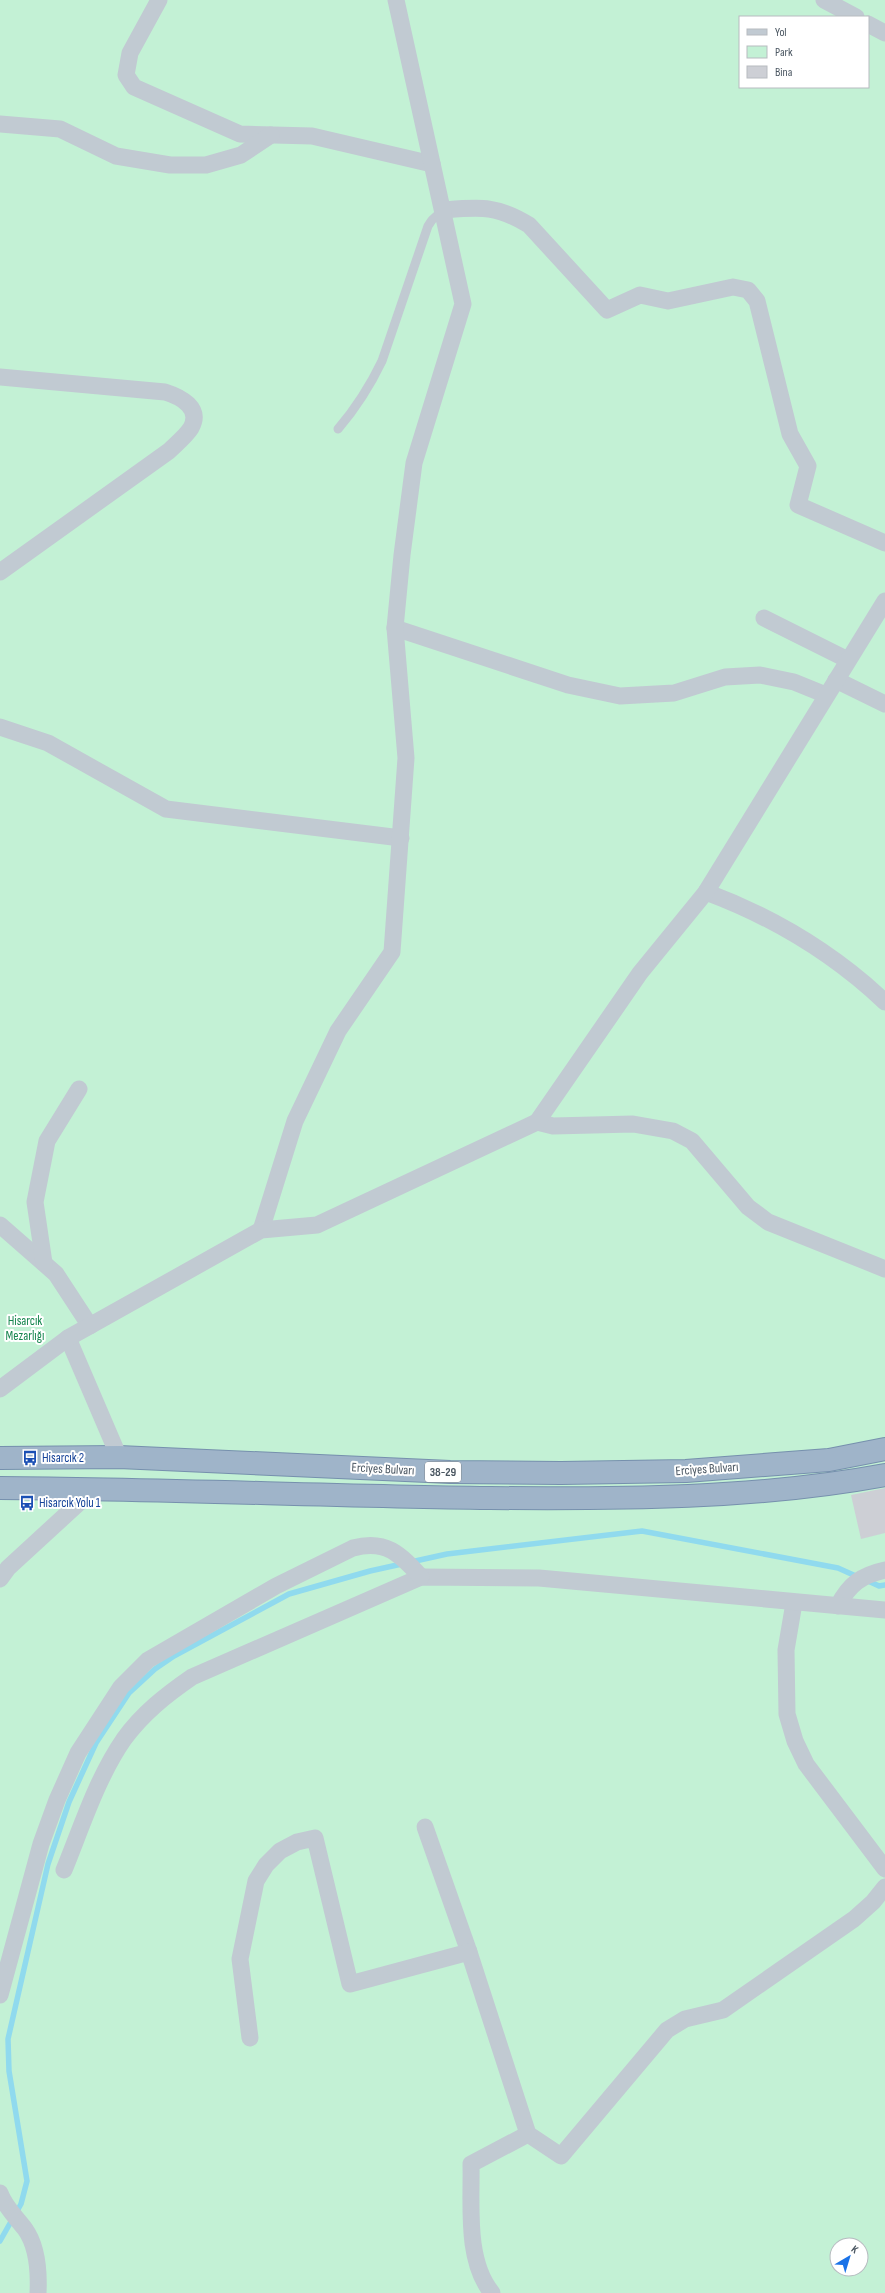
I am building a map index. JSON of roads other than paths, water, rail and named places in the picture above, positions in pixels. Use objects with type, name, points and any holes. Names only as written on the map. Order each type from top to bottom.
[{"type":"highway","name":"Erciyes Bulvarı","points":[[0,1458],[120,1457],[450,1472],[561,1473],[686,1471],[829,1460],[885,1449]]},
{"type":"highway","name":"Erciyes Bulvarı","points":[[0,1488],[570,1498],[688,1496],[832,1485],[885,1475]]},
{"type":"street","points":[[159,0],[130,54],[126,75],[129,81],[140,90],[240,134],[312,136],[432,164]]},
{"type":"street","points":[[261,1230],[295,1121],[338,1031],[392,952],[406,758],[395,628],[402,555],[414,463],[463,304],[396,0]]},
{"type":"street","points":[[824,0],[854,16]]},
{"type":"street","points":[[869,25],[885,33]]},
{"type":"street","points":[[0,124],[60,129],[116,156],[170,165],[206,165],[241,155],[271,135]]},
{"type":"street","points":[[443,210],[483,207],[514,216],[529,225],[607,310],[640,295],[668,301],[733,287],[748,290],[757,301],[790,434],[808,466],[798,505],[885,542]]},
{"type":"street","points":[[0,377],[165,392],[179,396],[191,406],[194,418],[191,428],[169,451],[0,572]]},
{"type":"street","points":[[0,1389],[68,1338],[261,1230],[317,1225],[537,1122],[640,973],[706,892],[885,601]]},
{"type":"street","points":[[764,618],[848,660]]},
{"type":"street","points":[[395,628],[568,685],[620,696],[674,693],[725,677],[760,675],[794,682],[826,695]]},
{"type":"street","points":[[836,680],[885,704]]},
{"type":"street","points":[[0,727],[48,743],[166,809],[401,838]]},
{"type":"street","points":[[706,892],[748,908],[789,931],[859,978],[885,1002]]},
{"type":"street","points":[[44,1263],[35,1202],[47,1141],[80,1088]]},
{"type":"street","points":[[537,1122],[553,1126],[633,1124],[673,1131],[692,1141],[748,1207],[768,1222],[885,1269]]},
{"type":"street","points":[[0,1226],[56,1274],[90,1326]]},
{"type":"street","points":[[68,1338],[120,1457]]},
{"type":"street","points":[[0,1579],[8,1568],[94,1489]]},
{"type":"street","points":[[0,1996],[42,1844],[57,1800],[78,1754],[121,1687],[148,1660],[276,1586],[353,1548],[365,1545],[378,1545],[392,1550],[402,1556],[418,1573]]},
{"type":"street","points":[[838,1606],[846,1591],[854,1582],[877,1572]]},
{"type":"street","points":[[64,1870],[108,1765],[125,1739],[144,1715],[166,1695],[192,1677],[418,1573],[538,1578],[794,1603],[885,1610]]},
{"type":"street","points":[[794,1603],[786,1650],[787,1714],[795,1741],[806,1764],[885,1869]]},
{"type":"street","points":[[425,1827],[469,1952],[528,2134],[561,2156],[667,2030],[685,2019],[723,2010],[854,1919],[873,1902],[885,1887]]},
{"type":"street","points":[[250,2038],[240,1959],[256,1881],[266,1865],[275,1856],[297,1842],[316,1838],[350,1984],[469,1952]]},
{"type":"street","points":[[492,2293],[481,2276],[475,2256],[471,2164],[528,2134]]},
{"type":"street","points":[[0,2193],[9,2209],[26,2230],[34,2248],[38,2269],[38,2293]]},
{"type":"lane","points":[[338,428],[362,398],[373,380],[382,361],[428,226],[443,210]]},
{"type":"waterway","points":[[0,2241],[21,2204],[27,2181],[9,2071],[8,2039],[48,1864],[69,1802],[96,1743],[129,1693],[155,1669],[174,1656],[289,1594],[370,1571],[447,1554],[642,1531],[838,1568],[858,1577]]},
{"type":"waterway","points":[[866,1580],[879,1586],[885,1585]]},
{"type":"place","name":"Hisarcık 2","points":[[30,1458]]},
{"type":"place","name":"Hisarcık Yolu 1","points":[[27,1503]]},
{"type":"park label","name":"Hisarcık Mezarlığı","points":[[25,1328]]}]
